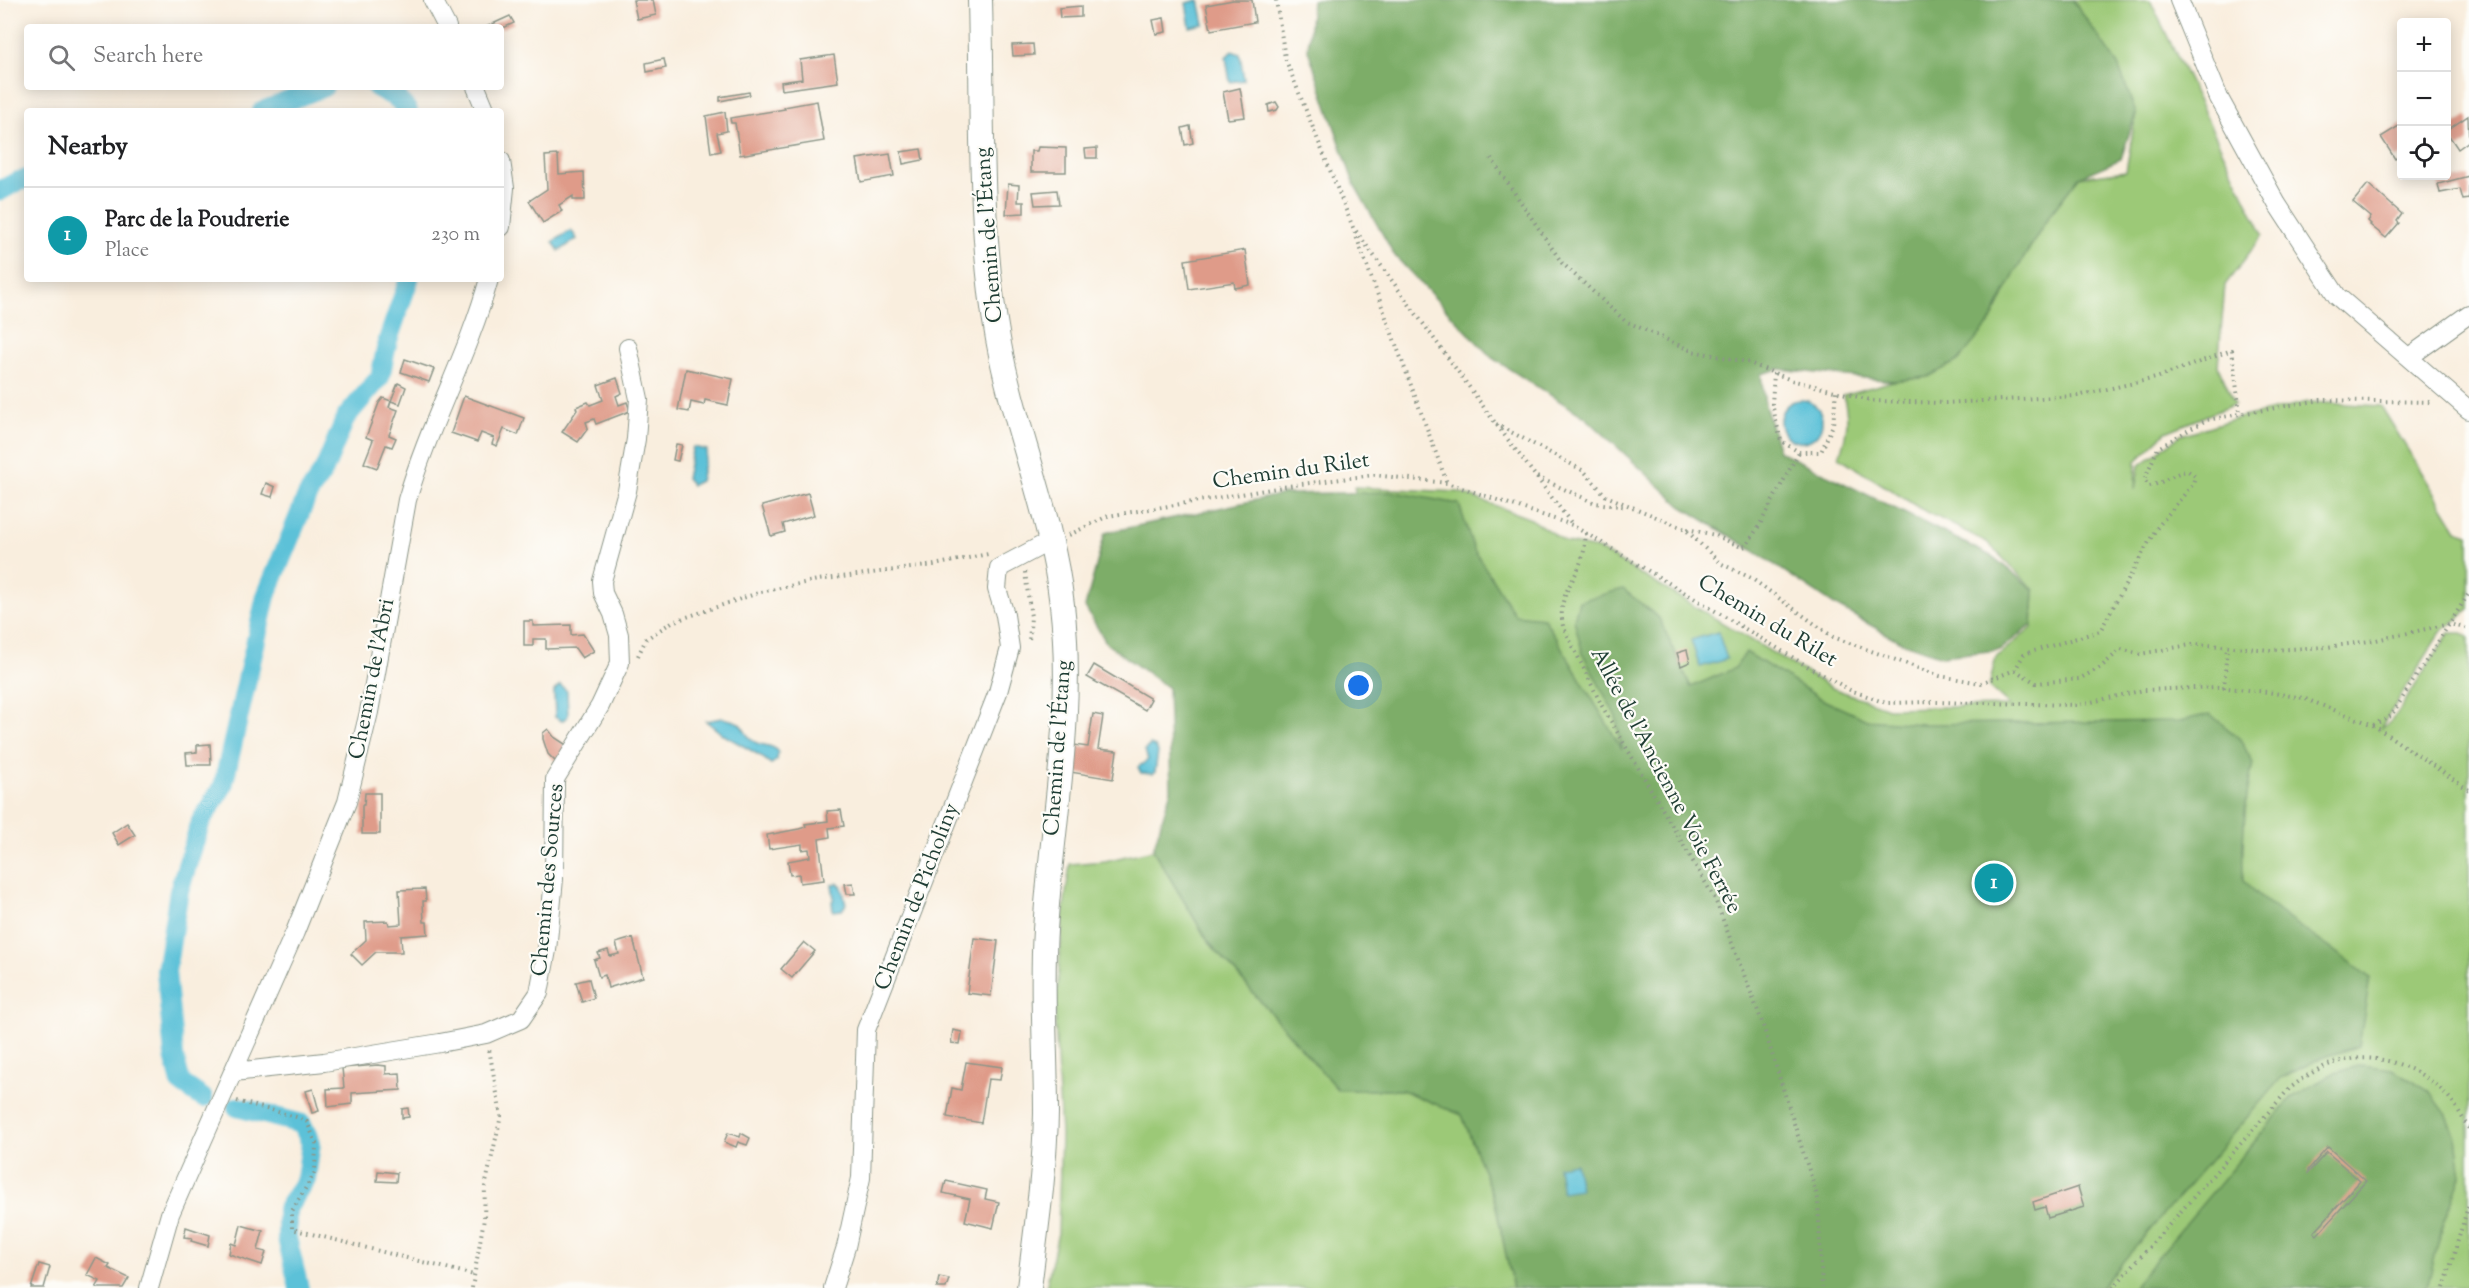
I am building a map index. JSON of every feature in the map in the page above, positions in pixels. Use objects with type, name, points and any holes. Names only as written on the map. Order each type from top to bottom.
[{"type":"main road","name":"Chemin de l’Étang","points":[[980,0],[985,230],[990,286],[998,340],[1008,383],[1049,537],[1062,604],[1066,658],[1065,712],[1044,942],[1046,1116],[1043,1174],[1029,1288]]},
{"type":"street","points":[[433,0],[445,24]]},
{"type":"street","points":[[2178,0],[2219,98],[2277,204],[2337,296],[2465,406]]},
{"type":"street","points":[[477,90],[485,108]]},
{"type":"street","points":[[504,181],[504,198]]},
{"type":"street","name":"Chemin de l'Abri","points":[[149,1288],[170,1214],[295,932],[347,802],[369,712],[407,500],[417,466],[457,369],[488,282]]},
{"type":"street","points":[[2409,357],[2469,314]]},
{"type":"street","name":"Chemin des Sources","points":[[234,1072],[324,1062],[486,1034],[521,1019],[539,993],[547,950],[554,879],[555,779],[600,706],[620,663],[619,635],[613,614],[603,593],[602,581],[627,491],[636,439],[639,399],[628,348]]},
{"type":"street","name":"Chemin de Picholiny","points":[[833,1288],[846,1247],[861,1178],[866,1030],[993,703],[1010,648],[1005,615],[997,589],[999,568],[1049,537]]},
{"type":"path","points":[[1276,0],[1285,58],[1352,225],[1447,483]]},
{"type":"path","points":[[1491,158],[1562,263],[1624,321],[1692,351],[1747,362],[1791,380],[1874,401],[1945,403],[2078,396],[2156,378],[2232,350],[2240,414]]},
{"type":"path","points":[[1352,225],[1572,525]]},
{"type":"path","points":[[1774,373],[1772,404],[1781,441],[1800,452],[1821,452],[1833,425],[1836,391]]},
{"type":"path","points":[[1685,529],[1720,563],[1751,578],[1833,637],[1940,676],[1981,683],[2015,670],[2024,654],[2100,631],[2156,529],[2193,484],[2195,477],[2188,471],[2181,471],[2156,485],[2149,486],[2144,480],[2158,448],[2206,420],[2321,400],[2465,406]]},
{"type":"path","points":[[1496,424],[1584,471],[1606,496],[1685,529],[1714,535],[1741,547],[1746,546],[1759,526],[1800,452]]},
{"type":"path","name":"Chemin du Rilet","points":[[1049,537],[1069,535],[1108,516],[1301,484],[1374,475],[1447,483],[1572,525],[1807,666],[1850,690],[1886,704],[1933,702],[2078,705],[2144,690],[2224,688],[2303,698],[2373,725],[2469,790]]},
{"type":"path","points":[[1536,477],[1595,503],[1633,507]]},
{"type":"path","name":"Allée de l'Ancienne Voie Ferrée","points":[[1586,533],[1582,557],[1563,598],[1560,612],[1563,626],[1602,706],[1715,899],[1761,1019],[1818,1199],[1822,1288]]},
{"type":"path","points":[[638,658],[646,639],[672,622],[761,592],[818,580],[934,565],[992,554]]},
{"type":"path","points":[[1007,658],[1019,655],[1029,641],[1031,617],[1028,582],[1021,556]]},
{"type":"path","points":[[2373,725],[2391,716],[2469,593]]},
{"type":"path","points":[[2015,670],[2036,683],[2079,679],[2101,667],[2121,649],[2140,654],[2195,644],[2271,650],[2328,647],[2376,640],[2449,624],[2469,630]]},
{"type":"path","points":[[2224,688],[2227,646]]},
{"type":"path","points":[[472,1288],[484,1219],[485,1186],[501,1116],[486,1034]]},
{"type":"path","points":[[2113,1288],[2289,1089],[2308,1075],[2335,1062],[2358,1059],[2384,1060],[2411,1068],[2451,1101],[2469,1128]]},
{"type":"path","points":[[222,1097],[300,1118],[307,1122],[316,1143],[315,1172],[292,1211],[292,1229],[474,1275]]},
{"type":"path","points":[[2444,1288],[2469,1203]]},
{"type":"green space","points":[[1312,0],[2073,0],[2118,65],[2136,113],[2121,159],[2079,177],[2049,216],[2017,269],[1989,324],[1958,361],[1928,377],[1893,381],[1779,369],[1761,374],[1765,405],[1779,451],[1993,557],[2034,590],[2032,625],[1999,650],[1942,656],[1901,642],[1836,606],[1681,506],[1585,417],[1492,358],[1395,256],[1354,184],[1308,50]]},
{"type":"green space","points":[[2073,0],[2150,0],[2263,235],[2225,285],[2218,366],[2235,404],[2166,432],[2136,461],[2135,490],[2139,466],[2181,435],[2234,419],[2308,402],[2381,406],[2457,530],[2469,534],[2469,610],[2441,632],[2380,729],[2393,720],[2449,633],[2462,633],[2469,636],[2469,1288],[1521,1288],[1418,709],[1354,487],[1459,492],[1531,519],[1567,543],[1598,549],[1832,688],[1888,708],[2010,706],[1989,687],[1996,657],[2032,628],[2034,590],[1987,542],[1919,508],[1839,457],[1847,426],[1843,395],[1893,381],[1928,377],[1989,324],[2017,269],[2049,216],[2079,177],[2126,171],[2136,113],[2087,21]]},
{"type":"green space","points":[[1393,492],[1459,504],[1474,550],[1515,615],[1544,618],[1622,749],[1616,717],[1583,654],[1574,620],[1579,601],[1623,589],[1659,618],[1691,687],[1735,668],[1746,652],[1823,700],[1867,720],[1923,724],[2179,721],[2210,714],[2240,739],[2253,763],[2244,822],[2243,880],[2273,907],[2370,978],[2359,1046],[2321,1058],[2281,1078],[2100,1288],[1513,1288],[1495,1202],[1462,1115],[1402,1090],[1338,1090],[1208,941],[1153,850],[1171,790],[1168,688],[1107,644],[1085,607],[1105,533],[1283,494]]},
{"type":"green space","points":[[1153,850],[1208,941],[1338,1090],[1402,1090],[1462,1115],[1495,1202],[1513,1288],[1046,1288],[1058,1233],[1061,1134],[1055,1020],[1063,915],[1070,864],[1105,861]]},
{"type":"green space","points":[[2361,1065],[2393,1069],[2430,1092],[2447,1115],[2456,1137],[2461,1176],[2442,1228],[2427,1288],[2132,1288],[2291,1098],[2332,1074]]},
{"type":"water","points":[[1199,0],[1204,24],[1190,27],[1186,3]]},
{"type":"water","points":[[1232,51],[1240,54],[1244,80],[1230,82],[1226,57]]},
{"type":"water","points":[[571,230],[577,239],[559,251],[553,242]]},
{"type":"water","points":[[1801,400],[1809,401],[1816,406],[1821,413],[1821,429],[1816,436],[1809,441],[1801,442],[1793,441],[1786,436],[1781,429],[1780,421],[1781,413],[1786,406],[1793,401]]},
{"type":"water","points":[[693,447],[707,450],[700,481],[692,485],[686,478]]},
{"type":"water","points":[[1718,632],[1727,659],[1700,667],[1691,640]]},
{"type":"water","points":[[560,685],[567,691],[568,716],[562,721],[555,717],[554,691]]},
{"type":"water","points":[[722,718],[739,723],[755,742],[778,751],[777,760],[771,764],[722,734],[706,721]]},
{"type":"water","points":[[1150,745],[1156,747],[1158,752],[1155,772],[1153,774],[1141,773],[1138,767],[1148,760],[1145,750]]},
{"type":"water","points":[[838,883],[842,887],[846,904],[842,910],[833,911],[832,884]]},
{"type":"water","points":[[1575,1163],[1580,1189],[1562,1192],[1558,1166]]},
{"type":"building","points":[[633,0],[653,0],[656,15],[637,19]]},
{"type":"building","points":[[1233,0],[1252,0],[1255,22],[1211,30],[1206,5]]},
{"type":"building","points":[[1081,6],[1081,17],[1060,18],[1059,8]]},
{"type":"building","points":[[510,16],[514,23],[504,28],[504,24],[493,24]]},
{"type":"building","points":[[1164,18],[1166,32],[1156,34],[1153,20]]},
{"type":"building","points":[[1033,44],[1034,55],[1013,56],[1012,45]]},
{"type":"building","points":[[834,55],[838,82],[782,90],[781,82],[802,79],[800,60]]},
{"type":"building","points":[[664,59],[666,68],[647,72],[646,63]]},
{"type":"building","points":[[1240,88],[1245,117],[1228,119],[1223,92]]},
{"type":"building","points":[[749,92],[750,95],[720,101],[720,97]]},
{"type":"building","points":[[817,101],[824,141],[740,155],[735,123],[731,123],[730,118]]},
{"type":"building","points":[[1276,102],[1279,107],[1277,110],[1269,112],[1268,105]]},
{"type":"building","points":[[725,112],[727,131],[717,133],[721,151],[711,153],[706,116]]},
{"type":"building","points":[[2468,116],[2469,141],[2458,149],[2451,138],[2451,128]]},
{"type":"building","points":[[1190,126],[1193,143],[1185,145],[1182,128]]},
{"type":"building","points":[[2397,127],[2397,158],[2395,159],[2381,137]]},
{"type":"building","points":[[1038,147],[1066,148],[1066,172],[1031,172],[1031,151],[1037,151]]},
{"type":"building","points":[[1097,148],[1097,158],[1086,158],[1085,149]]},
{"type":"building","points":[[921,149],[923,160],[903,164],[901,152]]},
{"type":"building","points":[[890,154],[894,176],[861,182],[857,159]]},
{"type":"building","points":[[558,155],[559,174],[584,172],[585,200],[573,200],[573,196],[559,205],[562,211],[543,223],[529,201],[547,189],[545,156]]},
{"type":"building","points":[[2469,176],[2469,199],[2463,200],[2460,189],[2440,193],[2438,184]]},
{"type":"building","points":[[1008,184],[1019,185],[1018,202],[1024,202],[1024,213],[1006,214]]},
{"type":"building","points":[[2368,184],[2402,214],[2397,221],[2399,223],[2386,238],[2370,225],[2368,221],[2371,217],[2353,202]]},
{"type":"building","points":[[1057,190],[1059,204],[1035,205],[1033,192]]},
{"type":"building","points":[[1245,250],[1250,285],[1235,288],[1234,282],[1189,289],[1185,260]]},
{"type":"building","points":[[405,359],[434,369],[429,382],[401,372]]},
{"type":"building","points":[[686,369],[733,379],[728,405],[705,400],[704,405],[691,402],[689,412],[678,410]]},
{"type":"building","points":[[617,378],[622,393],[616,396],[619,405],[627,402],[630,411],[596,424],[594,419],[586,422],[588,428],[578,442],[562,432],[577,410],[576,407],[588,402],[590,405],[603,400],[598,385]]},
{"type":"building","points":[[398,383],[406,387],[400,404],[391,401]]},
{"type":"building","points":[[464,396],[524,418],[518,435],[504,429],[497,446],[492,444],[494,438],[481,433],[477,442],[451,433]]},
{"type":"building","points":[[383,398],[391,401],[389,407],[398,410],[389,435],[396,438],[392,447],[386,445],[377,468],[364,463],[373,440],[366,437],[379,403]]},
{"type":"building","points":[[676,444],[682,445],[678,461],[673,460]]},
{"type":"building","points":[[266,483],[275,487],[272,497],[262,494]]},
{"type":"building","points":[[808,493],[814,515],[783,524],[785,532],[771,536],[762,506]]},
{"type":"building","points":[[524,621],[533,621],[533,626],[571,625],[571,635],[583,634],[594,651],[582,658],[575,648],[546,649],[546,639],[533,639],[533,646],[524,646]]},
{"type":"building","points":[[1687,650],[1690,662],[1681,666],[1677,653]]},
{"type":"building","points":[[1094,665],[1151,699],[1145,710],[1087,677]]},
{"type":"building","points":[[1093,714],[1103,716],[1098,749],[1117,751],[1113,779],[1070,772],[1074,745],[1088,747]]},
{"type":"building","points":[[548,729],[554,737],[568,746],[556,762],[548,754],[543,739],[543,733]]},
{"type":"building","points":[[210,744],[211,765],[187,765],[186,753],[197,752],[197,745]]},
{"type":"building","points":[[365,793],[380,793],[380,834],[362,834],[362,805],[364,805]]},
{"type":"building","points":[[841,810],[844,826],[829,828],[830,837],[819,839],[824,880],[800,883],[799,874],[790,875],[788,861],[810,857],[809,849],[802,850],[802,844],[769,849],[767,835],[806,827],[805,824],[828,821],[827,811]]},
{"type":"building","points":[[127,823],[135,835],[119,845],[112,833]]},
{"type":"building","points":[[853,883],[855,894],[847,894],[845,884]]},
{"type":"building","points":[[425,889],[424,922],[427,922],[428,934],[401,936],[402,952],[376,952],[362,965],[351,954],[366,940],[365,922],[388,921],[389,925],[401,924],[399,890]]},
{"type":"building","points":[[633,938],[643,977],[608,988],[605,975],[599,977],[594,960],[600,958],[598,953],[608,950],[610,956],[619,954],[616,943]]},
{"type":"building","points":[[974,938],[998,941],[991,996],[967,993]]},
{"type":"building","points":[[804,942],[815,951],[792,978],[781,969]]},
{"type":"building","points":[[589,979],[594,998],[582,1002],[576,982]]},
{"type":"building","points":[[953,1030],[962,1032],[960,1044],[951,1043]]},
{"type":"building","points":[[966,1062],[1002,1067],[1000,1080],[988,1079],[981,1123],[947,1117],[952,1088],[961,1090]]},
{"type":"building","points":[[386,1066],[386,1074],[400,1073],[401,1090],[352,1093],[352,1104],[328,1107],[327,1089],[344,1088],[342,1068]]},
{"type":"building","points":[[313,1089],[319,1111],[312,1113],[306,1091]]},
{"type":"building","points":[[408,1108],[409,1117],[402,1118],[402,1109]]},
{"type":"building","points":[[728,1133],[740,1137],[741,1133],[750,1138],[747,1145],[738,1142],[736,1147],[724,1142]]},
{"type":"building","points":[[2328,1147],[2366,1181],[2317,1235],[2314,1232],[2360,1181],[2327,1152],[2308,1173],[2308,1170]]},
{"type":"building","points":[[378,1171],[397,1173],[396,1182],[377,1181]]},
{"type":"building","points":[[946,1181],[987,1190],[985,1199],[999,1202],[993,1228],[965,1221],[970,1199],[943,1193]]},
{"type":"building","points":[[2078,1187],[2084,1207],[2048,1218],[2045,1207],[2035,1210],[2033,1202]]},
{"type":"building","points":[[241,1225],[263,1231],[258,1250],[266,1252],[262,1265],[229,1254],[231,1243],[236,1245]]},
{"type":"building","points":[[186,1227],[210,1235],[208,1246],[191,1241],[192,1238],[184,1237]]},
{"type":"building","points":[[96,1258],[110,1265],[108,1268],[129,1278],[123,1288],[96,1288],[100,1281],[87,1275]]},
{"type":"building","points":[[39,1264],[50,1267],[44,1288],[31,1288]]},
{"type":"building","points":[[939,1277],[949,1279],[946,1288],[937,1288]]},
{"type":"waterway","points":[[270,108],[316,90]]},
{"type":"waterway","points":[[382,90],[398,99],[406,108]]},
{"type":"waterway","points":[[0,191],[24,180]]},
{"type":"waterway","points":[[203,1098],[181,1083],[174,1056],[166,971],[179,891],[201,821],[223,786],[266,596],[307,496],[324,470],[346,417],[380,377],[388,340],[408,282]]},
{"type":"waterway","points":[[237,1107],[302,1124],[311,1143],[306,1179],[287,1209],[287,1238],[299,1288]]},
{"type":"place","name":"Parc de la Poudrerie","points":[[1994,883]]}]
